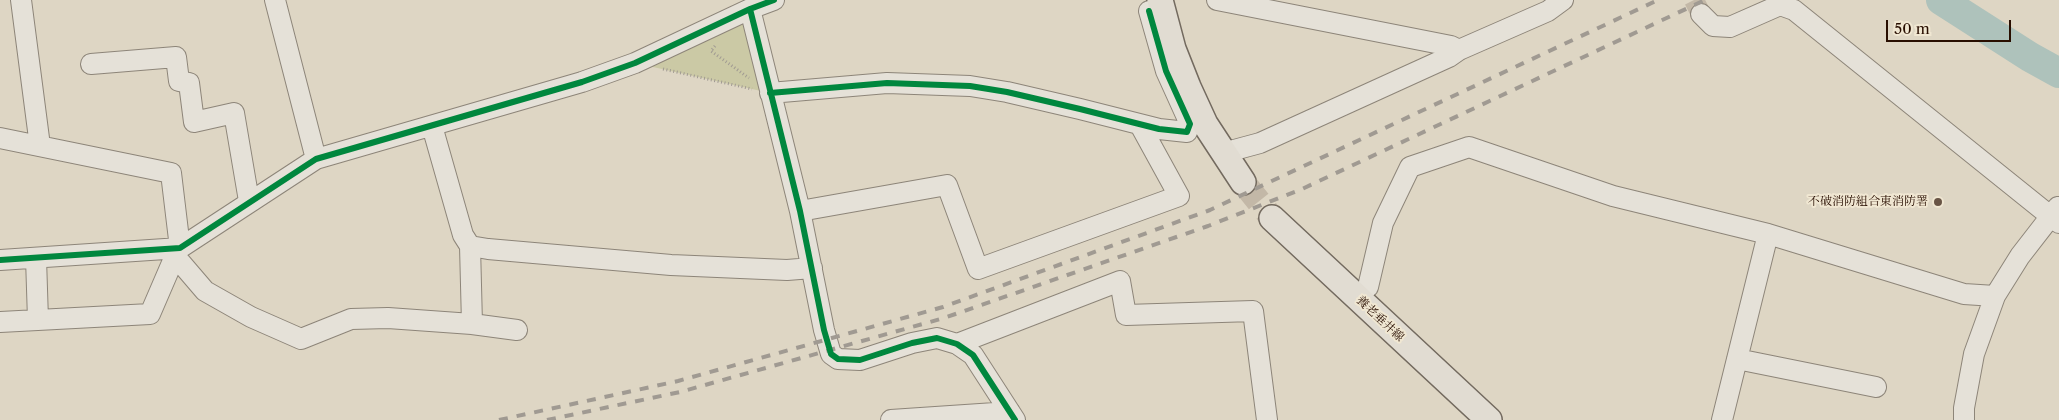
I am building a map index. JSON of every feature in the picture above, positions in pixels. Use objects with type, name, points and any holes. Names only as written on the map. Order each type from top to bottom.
[{"type":"main road","points":[[1155,5],[1205,124],[1243,182]]},
{"type":"main road","name":"養老垂井線","points":[[1272,218],[1489,420]]},
{"type":"street","points":[[21,0],[40,146]]},
{"type":"street","points":[[275,0],[316,159]]},
{"type":"street","points":[[0,260],[177,252],[249,201],[316,159],[582,82],[635,63],[750,9],[774,0]]},
{"type":"street","points":[[1217,0],[1451,46],[1459,50]]},
{"type":"street","points":[[1223,153],[1260,143],[1449,57],[1459,50],[1548,11],[1563,0]]},
{"type":"street","points":[[770,93],[887,83],[970,86],[1025,96],[1140,125],[1187,132],[1190,124],[1166,71],[1155,5]]},
{"type":"street","points":[[1701,14],[1713,26],[1730,27],[1780,5],[1794,10],[2056,214],[2020,256],[1996,296],[1974,354],[1964,408],[1964,420]]},
{"type":"street","points":[[750,9],[800,211],[824,330],[831,354],[838,359],[860,360],[912,343],[936,338],[957,344],[973,355],[1012,416]]},
{"type":"street","points":[[91,64],[176,57],[179,81],[189,83],[194,122],[234,113],[249,201]]},
{"type":"street","points":[[800,211],[947,185],[978,269],[1180,196],[1140,125]]},
{"type":"street","points":[[432,126],[463,234],[470,246],[472,324]]},
{"type":"street","points":[[0,138],[171,173],[177,252],[150,314],[0,322]]},
{"type":"street","points":[[1368,287],[1383,223],[1410,168],[1469,147],[1613,196],[1768,234],[1964,294],[1996,296]]},
{"type":"street","points":[[1722,420],[1768,234]]},
{"type":"street","points":[[470,246],[671,265],[787,270],[812,268]]},
{"type":"street","points":[[177,252],[205,291],[251,317],[301,339],[351,319],[388,318],[472,324],[517,330]]},
{"type":"street","points":[[36,258],[38,320]]},
{"type":"street","points":[[957,344],[1120,281],[1126,315],[1253,311],[1268,420]]},
{"type":"street","points":[[1737,360],[1876,387]]},
{"type":"street","points":[[891,420],[1012,416]]},
{"type":"path","points":[[717,44],[711,51],[770,93]]},
{"type":"path","points":[[635,63],[770,93]]},
{"type":"shaded area","points":[[750,9],[770,93],[635,63]]},
{"type":"waterway","points":[[1941,0],[2030,57],[2059,73]]},
{"type":"tunnel","points":[[1694,0],[1701,14]]},
{"type":"tunnel","points":[[1243,182],[1272,218]]},
{"type":"railway","points":[[499,420],[678,381],[943,307],[1210,210],[1658,0]]},
{"type":"railway","points":[[547,420],[680,392],[944,318],[1208,226],[1302,189],[1705,0]]},
{"type":"cycle path","points":[[0,260],[180,248],[316,159],[582,82],[635,63],[750,9],[774,0]]},
{"type":"cycle path","points":[[750,9],[800,211],[824,330],[831,354],[838,359],[860,360],[912,343],[937,338],[957,344],[973,355],[1015,420]]},
{"type":"cycle path","points":[[770,93],[887,83],[970,86],[1007,92],[1159,129],[1187,132],[1190,124],[1166,71],[1149,11]]},
{"type":"place","name":"不破消防組合東消防署","points":[[1938,202]]}]
